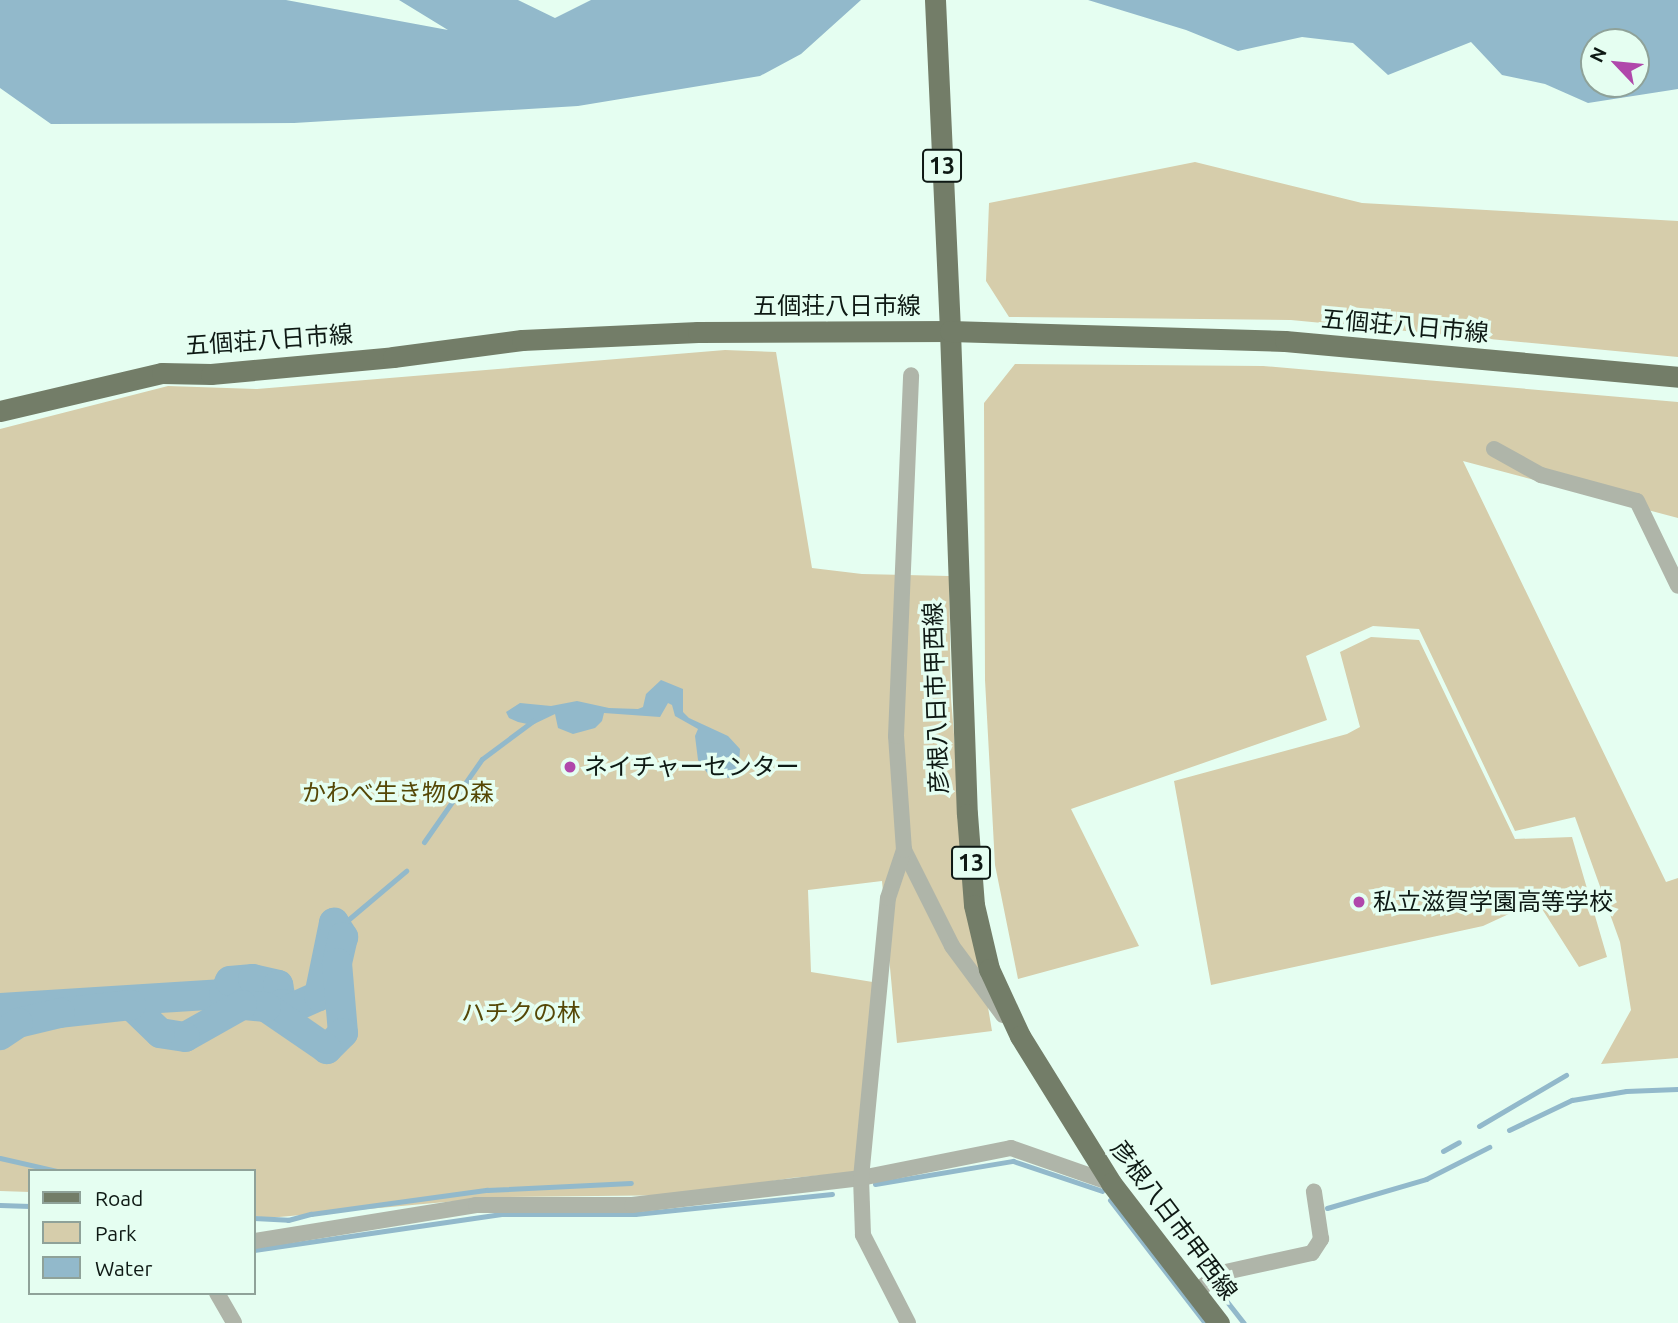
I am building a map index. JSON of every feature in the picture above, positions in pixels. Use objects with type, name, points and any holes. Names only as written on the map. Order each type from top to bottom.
[{"type":"main road","name":"彦根八日市甲西線","points":[[935,0],[967,814],[974,905],[989,969],[1020,1036],[1111,1184],[1219,1323]]},
{"type":"main road","name":"五個荘八日市線","points":[[0,411],[162,373],[211,373],[366,359],[522,340],[670,333],[950,331],[1285,341],[1678,377]]},
{"type":"street","points":[[908,1323],[863,1235],[861,1178],[888,898],[904,850],[897,736],[911,375]]},
{"type":"street","points":[[1494,449],[1541,475],[1637,501],[1678,586]]},
{"type":"street","points":[[904,850],[952,946],[1020,1036]]},
{"type":"street","points":[[256,1241],[475,1205],[632,1205],[861,1178],[1011,1148],[1111,1184]]},
{"type":"street","points":[[1194,1293],[1221,1273],[1312,1253],[1321,1240],[1314,1192]]},
{"type":"street","points":[[217,1295],[234,1323]]},
{"type":"green space","points":[[1195,162],[1362,203],[1678,221],[1678,357],[1291,320],[1009,317],[986,281],[989,203]]},
{"type":"green space","name":"かわべ生き物の森","points":[[725,350],[776,352],[812,568],[862,574],[949,576],[951,699],[966,876],[992,1031],[897,1043],[882,881],[808,890],[811,972],[885,984],[868,1171],[791,1178],[685,1195],[501,1197],[268,1218],[256,1216],[256,1169],[28,1169],[28,1192],[0,1191],[0,429],[168,386],[257,389]]},
{"type":"green space","points":[[1015,364],[1263,366],[1678,402],[1678,518],[1463,461],[1666,882],[1678,878],[1678,1058],[1601,1064],[1631,1010],[1620,942],[1575,817],[1515,831],[1419,629],[1373,626],[1306,656],[1327,720],[1071,809],[1139,946],[1018,979],[995,865],[985,680],[984,403]]},
{"type":"green space","points":[[1371,637],[1419,640],[1515,839],[1572,837],[1607,957],[1579,967],[1537,901],[1483,926],[1211,985],[1174,781],[1347,734],[1360,727],[1340,652]]},
{"type":"water","points":[[0,0],[286,0],[448,30],[399,0],[518,0],[555,18],[591,0],[861,0],[801,54],[760,76],[578,106],[294,123],[51,124],[0,88]]},
{"type":"water","points":[[1088,0],[1678,0],[1678,89],[1650,93],[1650,28],[1580,28],[1580,98],[1620,98],[1588,103],[1545,84],[1502,75],[1471,42],[1388,75],[1353,43],[1302,37],[1238,51],[1186,30]]},
{"type":"water","points":[[661,680],[683,689],[683,712],[689,718],[728,736],[740,749],[739,765],[729,778],[708,774],[698,760],[695,736],[698,729],[675,716],[672,705],[668,703],[660,717],[604,713],[602,721],[595,728],[573,734],[558,728],[555,714],[532,725],[509,718],[506,712],[520,703],[551,706],[577,701],[609,708],[638,709],[643,707],[646,694]]},
{"type":"waterway","points":[[424,842],[482,759],[533,721]]},
{"type":"waterway","points":[[349,919],[406,871]]},
{"type":"waterway","points":[[0,1008],[224,994],[230,981],[253,979],[278,985],[282,1004],[294,1007],[319,996],[334,923],[343,937],[337,963],[343,1033],[327,1049],[266,1007],[242,1005],[185,1037],[160,1033],[131,1005],[60,1013],[18,1023],[0,1035]]},
{"type":"waterway","points":[[1479,1126],[1566,1075]]},
{"type":"waterway","points":[[1509,1130],[1572,1100],[1626,1091],[1678,1089]]},
{"type":"waterway","points":[[1443,1151],[1459,1142]]},
{"type":"waterway","points":[[1327,1208],[1426,1179],[1489,1147]]},
{"type":"waterway","points":[[0,1158],[48,1169]]},
{"type":"waterway","points":[[875,1184],[1013,1161],[1102,1191]]},
{"type":"waterway","points":[[256,1218],[288,1220],[311,1214],[487,1190],[631,1183]]},
{"type":"waterway","points":[[256,1250],[501,1214],[635,1214],[832,1194]]},
{"type":"waterway","points":[[1110,1200],[1205,1323]]},
{"type":"waterway","points":[[0,1205],[28,1206]]},
{"type":"waterway","points":[[1221,1294],[1244,1323]]},
{"type":"place","name":"ネイチャーセンター","points":[[570,767]]},
{"type":"place","name":"私立滋賀学園高等学校","points":[[1359,902]]},
{"type":"park label","name":"ハチクの林","points":[[521,1013]]}]
